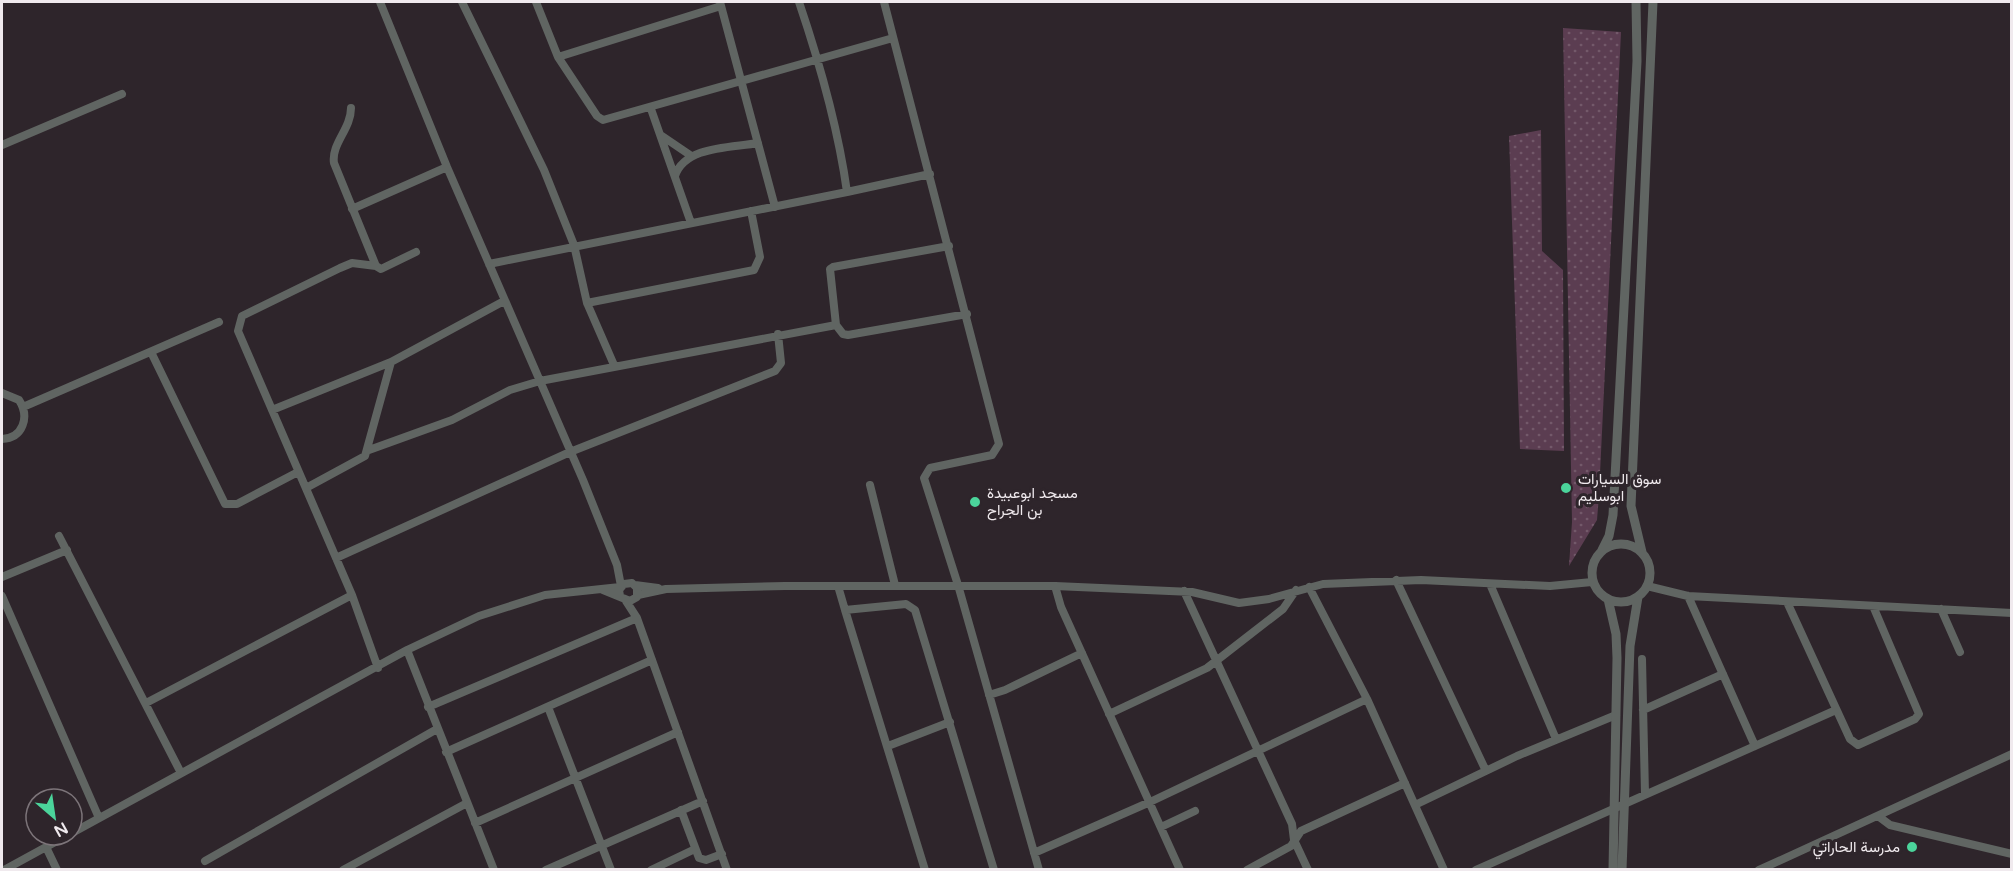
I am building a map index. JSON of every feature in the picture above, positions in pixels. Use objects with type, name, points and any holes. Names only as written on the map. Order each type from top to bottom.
[{"type":"street","points":[[381,2],[447,166],[617,565],[623,598],[638,618]]},
{"type":"street","points":[[462,2],[544,170],[574,245],[587,303],[614,365]]},
{"type":"street","points":[[536,2],[558,57],[597,116],[603,120],[651,109],[893,38]]},
{"type":"street","points":[[799,2],[818,59],[844,164],[847,192]]},
{"type":"street","points":[[884,2],[950,246],[999,447],[992,455],[930,468],[924,476],[958,585],[1039,870]]},
{"type":"street","points":[[1636,2],[1637,61],[1613,515],[1609,536],[1593,564],[1592,582],[1598,592],[1608,600],[1626,602],[1638,597],[1647,586],[1650,572],[1642,552],[1631,506],[1653,2]]},
{"type":"street","points":[[558,57],[720,4],[775,207]]},
{"type":"street","points":[[2,144],[122,94]]},
{"type":"street","points":[[351,108],[347,129],[333,157],[376,266]]},
{"type":"street","points":[[651,109],[691,223]]},
{"type":"street","points":[[660,135],[690,155]]},
{"type":"street","points":[[675,177],[678,168],[690,155],[758,143]]},
{"type":"street","points":[[352,209],[447,166]]},
{"type":"street","points":[[489,264],[930,174]]},
{"type":"street","points":[[587,303],[754,270],[760,257],[751,211]]},
{"type":"street","points":[[950,246],[830,269],[836,325],[843,334],[848,335],[966,314]]},
{"type":"street","points":[[378,668],[352,595],[238,332],[242,315],[352,263],[376,266],[381,269],[416,252]]},
{"type":"street","points":[[272,410],[391,362],[504,301]]},
{"type":"street","points":[[23,406],[219,322]]},
{"type":"street","points":[[369,450],[443,423],[510,390],[540,381],[614,365],[836,325]]},
{"type":"street","points":[[336,558],[570,452],[775,371],[781,363],[778,334]]},
{"type":"street","points":[[151,352],[225,504],[237,504],[298,472]]},
{"type":"street","points":[[306,488],[360,460],[369,450],[391,362]]},
{"type":"street","points":[[2,393],[13,396],[23,406],[25,413],[22,427],[12,437],[2,439]]},
{"type":"street","points":[[870,485],[895,585]]},
{"type":"street","points":[[59,536],[181,772]]},
{"type":"street","points":[[1602,550],[1618,544],[1635,547],[1642,552]]},
{"type":"street","points":[[2,577],[67,550]]},
{"type":"street","points":[[617,565],[633,584],[637,596],[638,618],[727,870]]},
{"type":"street","points":[[84,826],[181,772],[378,668],[407,650],[512,604],[545,595],[633,584],[666,589],[895,585],[1055,586],[1184,591],[1239,603],[1258,602],[1310,587],[1396,580],[1550,586],[1592,582]]},
{"type":"street","points":[[1396,580],[1486,771]]},
{"type":"street","points":[[1490,584],[1556,739]]},
{"type":"street","points":[[838,586],[925,870]]},
{"type":"street","points":[[1055,586],[1082,653],[1180,870]]},
{"type":"street","points":[[1647,586],[1688,596],[2011,613]]},
{"type":"street","points":[[1310,587],[1366,699],[1444,870]]},
{"type":"street","points":[[602,589],[623,598],[666,589]]},
{"type":"street","points":[[1109,714],[1188,679],[1216,662],[1283,609],[1296,590]]},
{"type":"street","points":[[1184,591],[1292,824],[1294,840],[1308,870]]},
{"type":"street","points":[[146,704],[352,595]]},
{"type":"street","points":[[2,596],[99,818]]},
{"type":"street","points":[[1688,596],[1755,746]]},
{"type":"street","points":[[1622,870],[1630,646],[1638,597]]},
{"type":"street","points":[[1608,600],[1616,634],[1612,870]]},
{"type":"street","points":[[1787,602],[1851,742],[1858,745],[1915,719],[1919,714],[1873,606]]},
{"type":"street","points":[[845,610],[906,604],[913,607],[994,870]]},
{"type":"street","points":[[1941,609],[1960,652]]},
{"type":"street","points":[[428,707],[638,618]]},
{"type":"street","points":[[407,650],[494,870]]},
{"type":"street","points":[[989,695],[1005,690],[1082,653]]},
{"type":"street","points":[[1642,659],[1645,794]]},
{"type":"street","points":[[446,752],[652,660]]},
{"type":"street","points":[[1643,710],[1723,674]]},
{"type":"street","points":[[1034,852],[1150,802],[1366,699]]},
{"type":"street","points":[[548,707],[611,870]]},
{"type":"street","points":[[1476,870],[1836,710]]},
{"type":"street","points":[[1415,806],[1556,739],[1616,715]]},
{"type":"street","points":[[888,746],[950,722]]},
{"type":"street","points":[[205,861],[437,729]]},
{"type":"street","points":[[475,823],[678,732]]},
{"type":"street","points":[[1765,868],[2012,754]]},
{"type":"street","points":[[1248,870],[1287,849],[1301,831],[1405,783]]},
{"type":"street","points":[[546,870],[703,801]]},
{"type":"street","points":[[343,870],[467,802]]},
{"type":"street","points":[[681,810],[699,858],[704,860],[722,854]]},
{"type":"street","points":[[1161,827],[1195,811]]},
{"type":"street","points":[[1878,816],[1890,825],[2012,854]]},
{"type":"street","points":[[4,870],[46,847],[57,870]]},
{"type":"street","points":[[651,870],[695,849]]},
{"type":"shaded area","points":[[1563,28],[1621,32],[1597,520],[1569,566],[1572,522]]},
{"type":"shaded area","points":[[1541,130],[1542,251],[1563,270],[1564,451],[1520,449],[1509,136]]},
{"type":"place","name":"سوق السيارات ابوسليم","points":[[1566,488]]},
{"type":"place","name":"مسجد ابوعبيدة بن الجراح","points":[[975,502]]},
{"type":"place","name":"مدرسة الحاراتي","points":[[1912,847]]}]
